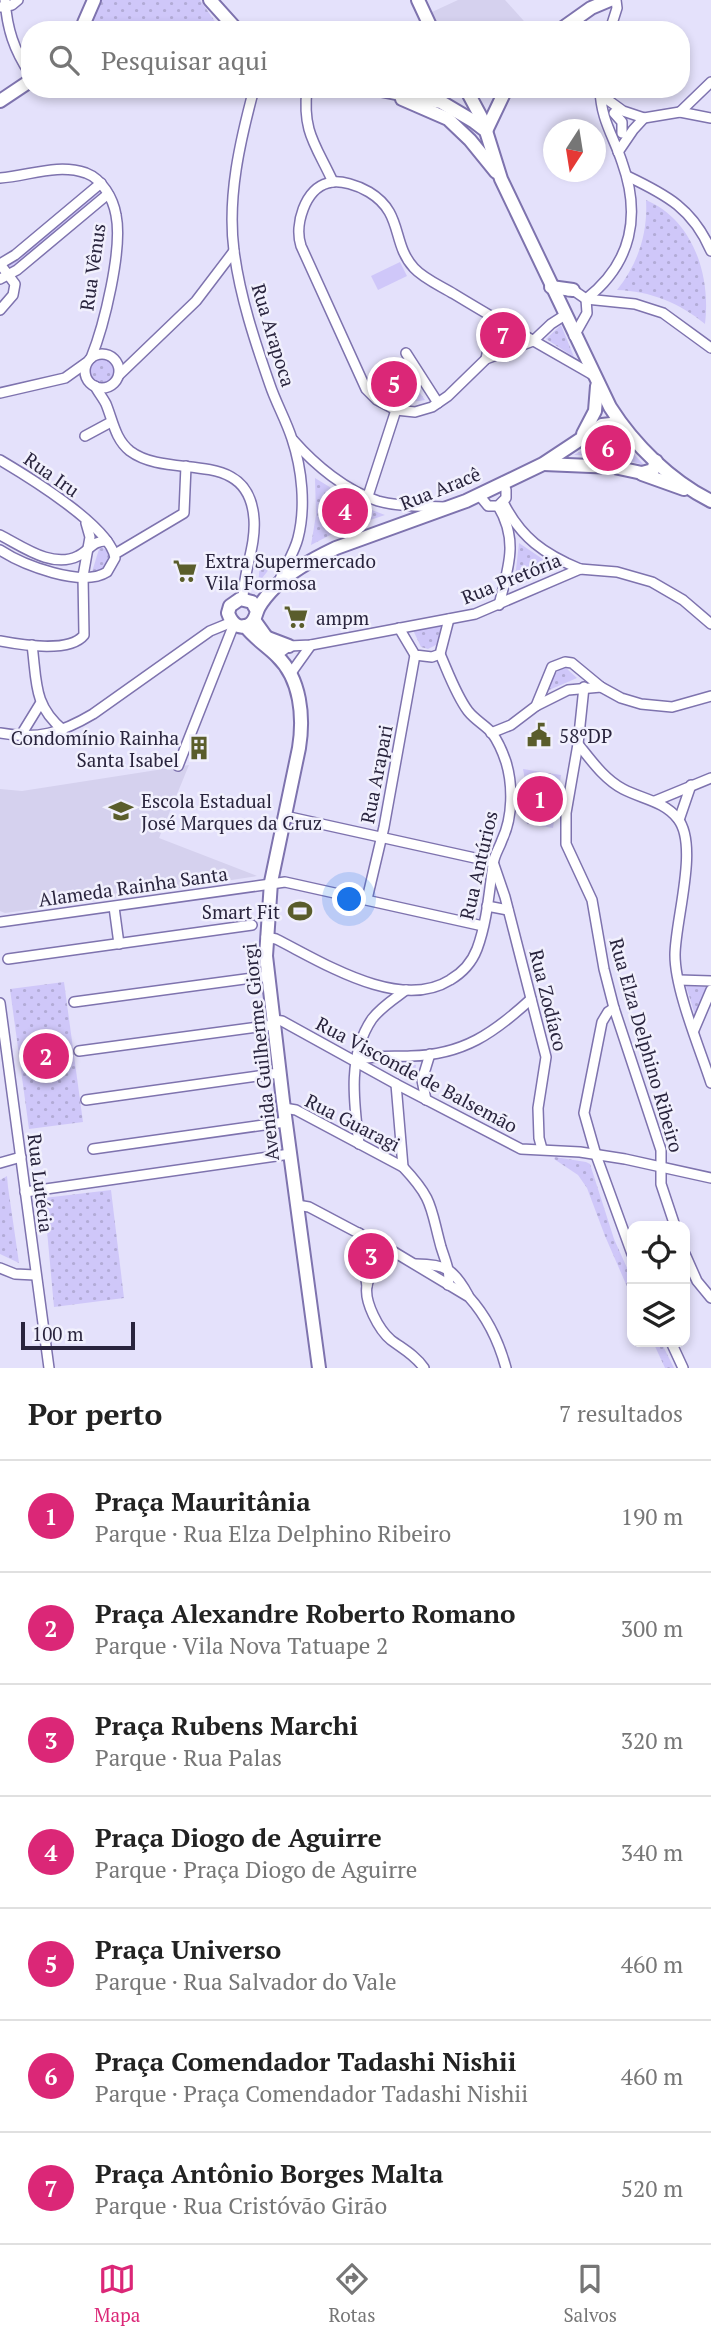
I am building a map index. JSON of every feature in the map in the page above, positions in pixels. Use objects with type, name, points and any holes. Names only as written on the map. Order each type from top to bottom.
[{"type":"street","points":[[18,0],[12,5],[3,4],[13,47],[21,60]]},
{"type":"street","points":[[210,0],[229,21]]},
{"type":"street","points":[[418,0],[428,21]]},
{"type":"street","points":[[573,21],[610,0]]},
{"type":"street","points":[[613,21],[617,8],[616,0]]},
{"type":"street","points":[[82,21],[92,4]]},
{"type":"street","points":[[85,21],[92,4]]},
{"type":"street","points":[[680,112],[711,82]]},
{"type":"street","points":[[0,101],[21,87]]},
{"type":"street","name":"Rua Arapoca","points":[[252,98],[236,169],[234,251],[255,341],[292,439],[301,488],[301,522],[296,545],[276,586]]},
{"type":"street","points":[[306,98],[305,111],[309,134],[328,183]]},
{"type":"street","points":[[471,98],[481,117],[501,179],[595,379],[620,423],[656,461],[698,494]]},
{"type":"street","points":[[486,131],[502,98]]},
{"type":"street","points":[[586,299],[601,287],[620,260],[630,235],[632,204],[626,176],[604,118],[601,98]]},
{"type":"street","points":[[605,98],[618,112],[622,133]]},
{"type":"street","points":[[441,99],[486,131]]},
{"type":"street","points":[[441,99],[461,131],[501,179]]},
{"type":"street","points":[[604,118],[618,112],[644,118],[680,112],[711,118]]},
{"type":"street","points":[[618,152],[632,130],[644,118]]},
{"type":"street","points":[[609,135],[632,130]]},
{"type":"street","points":[[461,131],[486,131]]},
{"type":"street","points":[[0,178],[56,169],[88,173],[101,183],[15,255],[0,264],[15,284],[15,290],[0,310]]},
{"type":"street","points":[[626,176],[671,199],[690,215],[703,232],[711,251]]},
{"type":"street","name":"Rua Vênus","points":[[89,360],[99,338],[115,258],[117,233],[116,215],[101,183]]},
{"type":"street","points":[[565,315],[533,341],[486,359],[438,403],[424,411],[396,410],[377,400],[361,381],[298,236],[300,220],[307,203],[328,183],[353,185],[379,199],[392,215],[400,243],[414,269],[490,316],[533,341],[595,379]]},
{"type":"street","points":[[0,279],[108,194]]},
{"type":"street","points":[[106,404],[112,385],[119,375],[195,301],[234,251]]},
{"type":"street","points":[[601,287],[606,302]]},
{"type":"street","points":[[554,293],[573,290],[586,299],[635,304],[663,313],[711,348]]},
{"type":"street","points":[[575,336],[587,313],[586,299]]},
{"type":"street","points":[[486,359],[491,335],[490,316]]},
{"type":"street","name":"Rua Vênus","points":[[99,338],[111,357]]},
{"type":"street","points":[[405,353],[438,403]]},
{"type":"street","points":[[65,379],[100,354],[136,358]]},
{"type":"street","points":[[111,357],[118,366],[119,375]]},
{"type":"street","points":[[0,733],[46,735],[63,730],[93,714],[209,631],[242,620],[254,605],[246,599],[243,588],[254,533],[254,518],[243,488],[228,474],[202,467],[155,462],[132,453],[123,445],[111,422],[106,404],[85,371],[89,360]]},
{"type":"street","points":[[0,393],[65,379],[107,387],[112,385]]},
{"type":"street","points":[[579,440],[595,411],[595,379]]},
{"type":"street","points":[[368,496],[396,410]]},
{"type":"street","points":[[85,436],[111,422]]},
{"type":"street","name":"Rua Aracê","points":[[177,766],[218,663],[242,620],[276,586],[336,548],[450,508],[543,464],[602,425],[620,423]]},
{"type":"street","points":[[292,439],[324,470],[368,496],[391,504],[450,508]]},
{"type":"street","name":"Rua Iru","points":[[0,460],[53,493],[84,518],[107,541],[115,554]]},
{"type":"street","points":[[642,474],[653,470],[656,461]]},
{"type":"street","points":[[543,464],[614,467],[642,474],[711,501]]},
{"type":"street","points":[[85,592],[98,577],[112,567],[115,554],[184,513],[186,466]]},
{"type":"street","points":[[499,605],[507,577],[511,540],[501,504],[507,492],[503,482]]},
{"type":"street","points":[[479,495],[488,506],[501,504]]},
{"type":"street","points":[[501,504],[523,534],[548,553],[580,569]]},
{"type":"street","name":"Rua Iru","points":[[32,645],[68,645],[80,640],[86,628],[83,576],[89,532],[84,518]]},
{"type":"street","points":[[511,540],[523,534]]},
{"type":"street","points":[[0,535],[37,554],[55,559],[75,558],[97,542],[107,541]]},
{"type":"street","points":[[0,550],[41,570],[98,577]]},
{"type":"street","name":"Rua Pretória","points":[[289,646],[311,645],[475,614],[580,569],[617,572],[652,582],[678,596],[711,624]]},
{"type":"street","name":"Rua Aracê","points":[[242,620],[236,600],[246,599],[276,586]]},
{"type":"street","points":[[399,628],[415,655],[432,657],[440,654],[449,619]]},
{"type":"street","name":"Avenida Guilherme Giorgi","points":[[242,620],[268,638],[277,655]]},
{"type":"street","name":"Avenida Guilherme Giorgi","points":[[242,620],[291,673],[298,693],[302,730],[271,882],[266,937],[267,976],[319,1368]]},
{"type":"street","points":[[268,638],[289,646]]},
{"type":"street","points":[[0,641],[32,645],[40,704],[47,716],[63,730]]},
{"type":"street","points":[[291,673],[311,645]]},
{"type":"street","points":[[277,655],[289,646]]},
{"type":"street","name":"Rua Antúrios","points":[[266,937],[363,982],[406,990],[434,987],[462,971],[477,949],[493,862],[507,826],[511,788],[505,761],[491,733],[467,710],[440,654]]},
{"type":"street","name":"Rua Arapari","points":[[367,899],[382,836],[415,655]]},
{"type":"street","points":[[536,706],[548,674],[558,663],[572,663],[600,687],[621,698],[658,707],[711,696]]},
{"type":"street","points":[[491,733],[511,725],[555,695],[584,687],[600,687]]},
{"type":"street","name":"Rua Elza Delphino Ribeiro","points":[[584,687],[565,834],[570,854],[592,900],[614,1008],[661,1150],[663,1194],[673,1221]]},
{"type":"street","points":[[22,735],[40,704]]},
{"type":"street","points":[[578,744],[614,784],[655,801],[679,820],[687,850],[674,957],[711,1083]]},
{"type":"street","points":[[655,801],[711,778]]},
{"type":"street","points":[[679,820],[691,785]]},
{"type":"street","points":[[285,816],[493,862]]},
{"type":"street","name":"Rua Zodíaco","points":[[493,862],[547,1063],[538,1108],[542,1149]]},
{"type":"street","name":"Alameda Rainha Santa","points":[[0,922],[285,882],[483,926]]},
{"type":"street","points":[[487,906],[508,910]]},
{"type":"street","points":[[114,907],[119,944]]},
{"type":"street","points":[[8,959],[252,925]]},
{"type":"street","points":[[74,1002],[267,976]]},
{"type":"street","points":[[679,980],[711,981]]},
{"type":"street","points":[[359,1144],[353,1090],[357,1061],[372,1019],[406,990]]},
{"type":"street","points":[[694,1030],[711,990]]},
{"type":"street","points":[[357,1061],[373,1056],[430,1054],[477,1041],[500,1027],[531,999]]},
{"type":"street","name":"Rua Lutécia","points":[[0,1003],[49,1368]]},
{"type":"street","points":[[614,1008],[602,1022],[584,1108],[596,1155],[627,1240]]},
{"type":"street","name":"Rua Visconde de Balsemão","points":[[273,1022],[282,1021],[516,1147],[596,1155],[710,1177]]},
{"type":"street","points":[[79,1051],[273,1022]]},
{"type":"street","points":[[362,1045],[373,1056]]},
{"type":"street","points":[[426,1100],[422,1080],[430,1054]]},
{"type":"street","points":[[86,1100],[279,1073]]},
{"type":"street","points":[[396,1084],[403,1167]]},
{"type":"street","name":"Rua Guaragi","points":[[284,1108],[296,1110],[403,1167],[423,1189],[431,1205],[448,1269],[449,1285]]},
{"type":"street","points":[[93,1149],[285,1122]]},
{"type":"street","points":[[25,1192],[290,1154]]},
{"type":"street","points":[[0,1163],[20,1157]]},
{"type":"street","points":[[297,1205],[309,1207],[359,1233],[469,1297]]},
{"type":"street","points":[[359,1233],[373,1314],[391,1339],[413,1355],[424,1368]]},
{"type":"street","name":"Rua Guaragi","points":[[432,1275],[440,1244]]},
{"type":"street","points":[[367,1286],[373,1273],[394,1252]]},
{"type":"street","points":[[414,1265],[435,1264],[448,1269],[460,1282],[495,1337],[506,1368]]},
{"type":"street","points":[[690,1265],[697,1281],[711,1298]]},
{"type":"street","points":[[0,1268],[15,1274],[35,1275]]},
{"type":"street","points":[[673,1347],[683,1368]]},
{"type":"shaded area","points":[[458,0],[505,0],[524,21],[436,21],[432,12]]},
{"type":"shaded area","points":[[189,765],[159,838],[257,876],[88,902],[5,913],[0,911],[0,789],[22,791]]},
{"type":"green space","points":[[96,0],[200,0],[215,21],[86,21]]},
{"type":"green space","points":[[99,190],[101,192],[17,264],[0,273],[0,270],[15,262]]},
{"type":"green space","points":[[646,200],[676,221],[695,251],[705,287],[705,324],[664,300],[617,290],[631,270],[640,248]]},
{"type":"green space","points":[[400,262],[407,276],[378,290],[371,276]]},
{"type":"green space","points":[[561,325],[574,357],[546,339]]},
{"type":"green space","points":[[103,357],[112,361],[116,370],[112,379],[103,383],[94,379],[90,370],[94,361]]},
{"type":"green space","points":[[393,368],[406,374],[425,400],[394,398],[381,389],[371,377]]},
{"type":"green space","points":[[614,433],[644,465],[610,456],[574,455]]},
{"type":"green space","points":[[315,478],[359,505],[385,515],[338,531],[311,545],[316,515]]},
{"type":"green space","points":[[519,543],[556,568],[514,587]]},
{"type":"green space","points":[[100,546],[108,551],[110,560],[105,570],[91,575]]},
{"type":"green space","points":[[261,557],[275,562],[258,583]]},
{"type":"green space","points":[[441,626],[436,645],[428,649],[421,647],[413,630]]},
{"type":"green space","points":[[566,668],[577,678],[549,690],[553,676]]},
{"type":"green space","points":[[523,769],[561,775],[553,828],[527,824],[523,810],[524,791],[527,790]]},
{"type":"green space","points":[[64,982],[83,1122],[29,1129],[10,989]]},
{"type":"green space","points":[[686,986],[706,987],[695,1015]]},
{"type":"green space","points":[[385,1064],[416,1065],[414,1079],[388,1065]]},
{"type":"green space","points":[[555,1157],[590,1164],[614,1239],[627,1268],[627,1287],[587,1188],[578,1175],[554,1159]]},
{"type":"green space","points":[[7,1176],[19,1263],[0,1254],[0,1180]]},
{"type":"green space","points":[[111,1190],[124,1298],[54,1307],[44,1198]]},
{"type":"green space","points":[[655,1347],[664,1347],[674,1368],[665,1368]]},
{"type":"place","name":"Praça Antônio Borges Malta","points":[[503,335]]},
{"type":"place","name":"Praça Universo","points":[[394,384]]},
{"type":"place","name":"Praça Comendador Tadashi Nishii","points":[[608,448]]},
{"type":"place","name":"Praça Diogo de Aguirre","points":[[345,511]]},
{"type":"place","name":"Extra Supermercado Vila Formosa","points":[[185,571]]},
{"type":"place","name":"ampm","points":[[296,617]]},
{"type":"place","name":"58ºDP","points":[[539,735]]},
{"type":"place","name":"Condomínio Rainha Santa Isabel","points":[[199,748]]},
{"type":"place","name":"Praça Mauritânia","points":[[540,799]]},
{"type":"place","name":"Escola Estadual José Marques da Cruz","points":[[121,811]]},
{"type":"place","name":"Smart Fit","points":[[300,911]]},
{"type":"place","name":"Praça Alexandre Roberto Romano","points":[[46,1056]]},
{"type":"place","name":"Praça Rubens Marchi","points":[[371,1256]]}]
